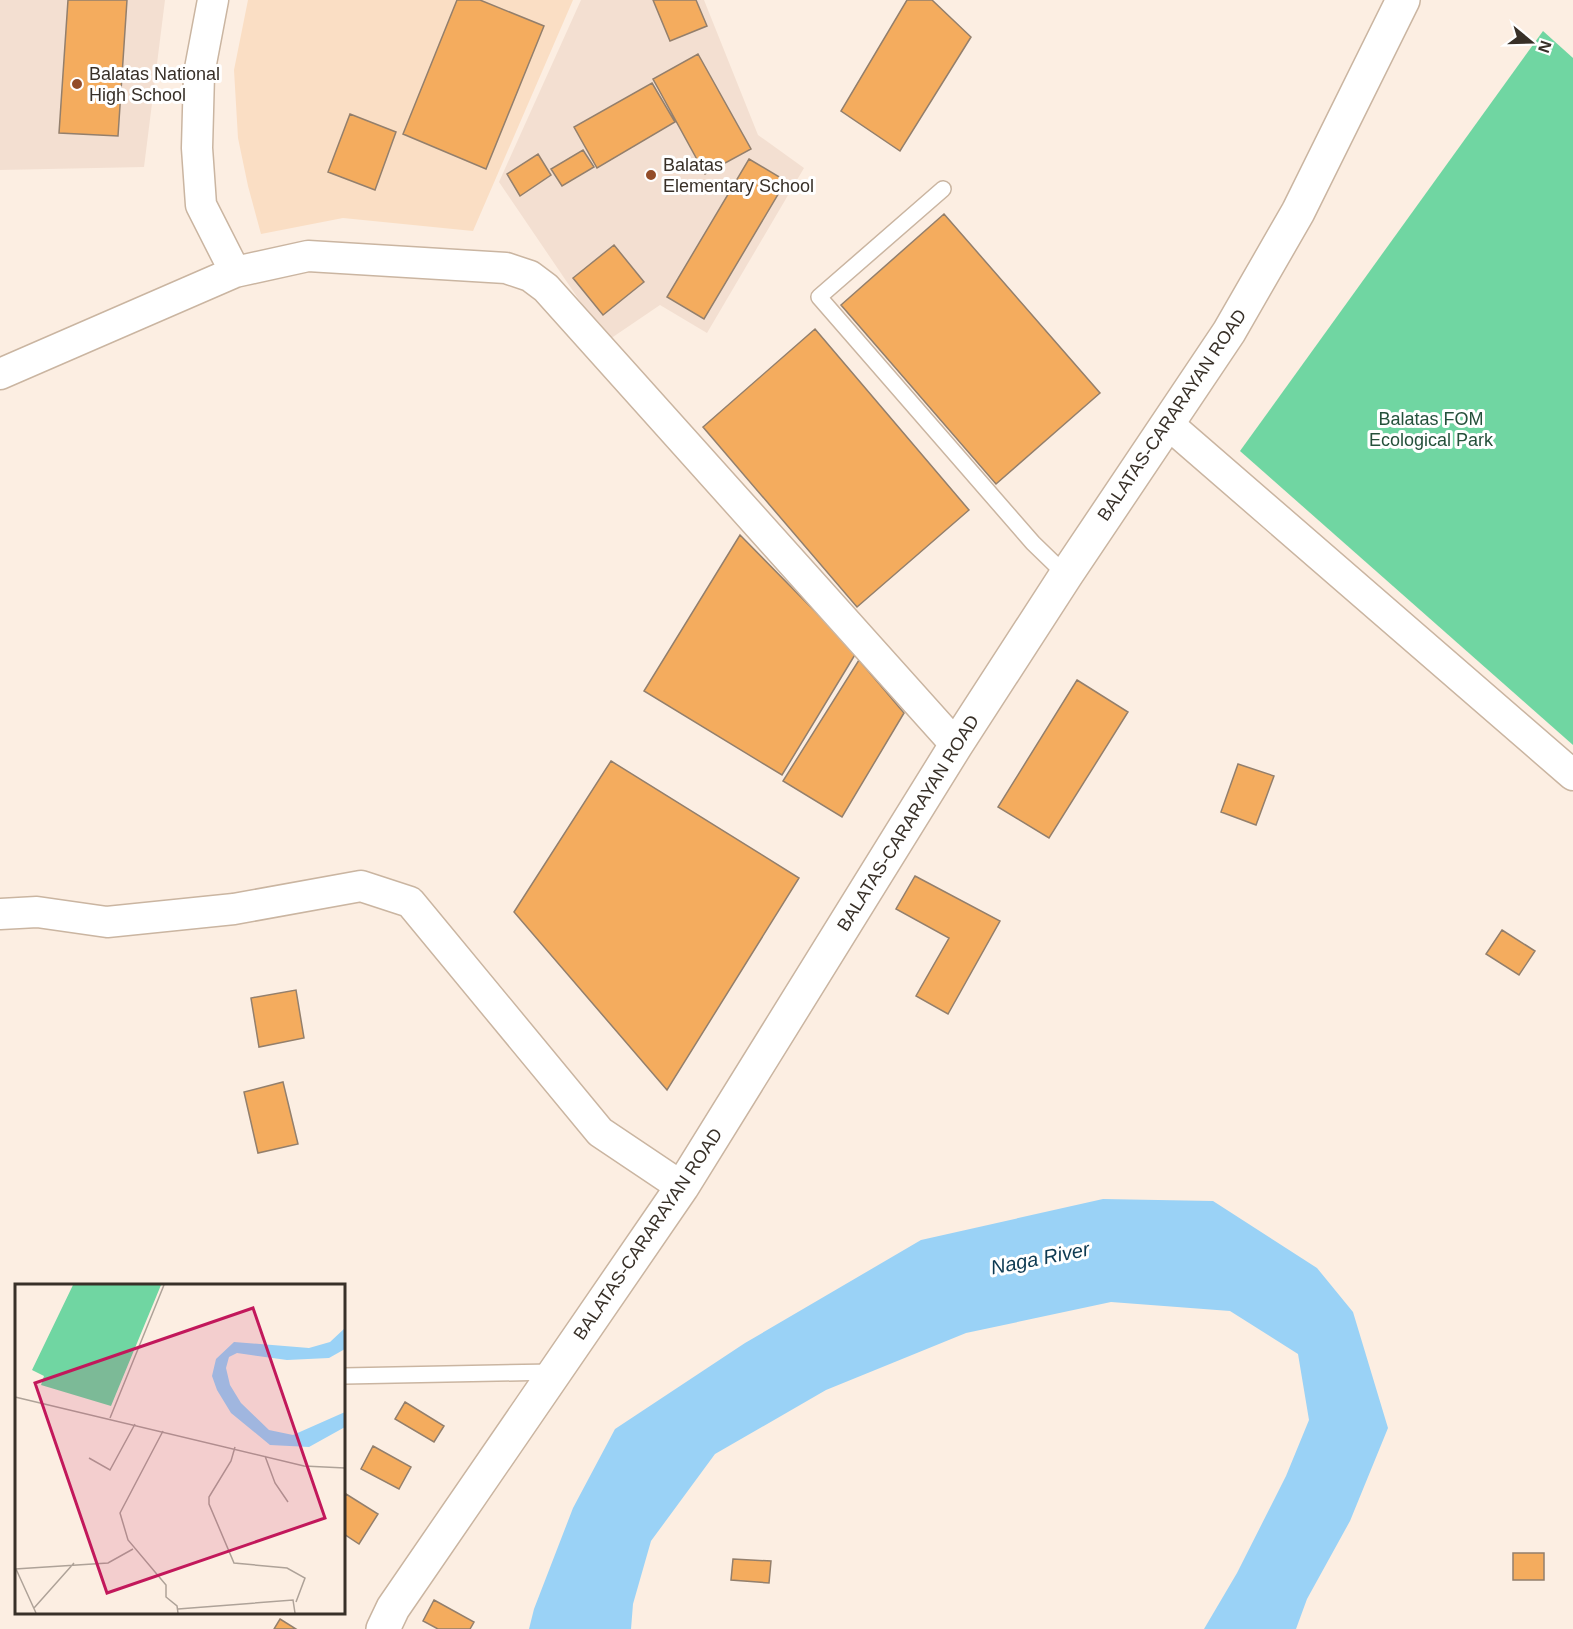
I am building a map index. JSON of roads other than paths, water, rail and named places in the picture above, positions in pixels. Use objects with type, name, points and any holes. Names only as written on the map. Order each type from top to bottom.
[{"type":"main road","name":"BALATAS-CARARAYAN ROAD","points":[[383,1629],[393,1608],[682,1187],[956,745],[1066,575],[1229,332],[1298,212],[1403,0]]},
{"type":"street","points":[[213,0],[200,74],[197,148],[201,205],[235,272]]},
{"type":"street","points":[[0,374],[235,272],[308,256],[506,268],[531,276],[546,288],[956,745]]},
{"type":"street","points":[[1167,423],[1573,775]]},
{"type":"street","points":[[0,914],[37,912],[106,922],[234,909],[361,886],[410,902],[600,1132],[682,1187]]},
{"type":"lane","points":[[943,189],[819,297],[1033,543],[1066,575]]},
{"type":"lane","points":[[345,1376],[554,1372]]},
{"type":"water","name":"Naga River","points":[[1103,1199],[1213,1201],[1317,1268],[1353,1312],[1388,1428],[1350,1521],[1307,1599],[1296,1629],[1204,1629],[1237,1573],[1286,1476],[1309,1420],[1298,1354],[1230,1311],[1111,1302],[966,1333],[826,1390],[715,1454],[651,1541],[633,1604],[631,1629],[529,1629],[534,1609],[573,1508],[615,1429],[745,1343],[921,1240]]},
{"type":"place","name":"Balatas National High School","points":[[77,84]]},
{"type":"place","name":"Balatas Elementary School","points":[[651,175]]},
{"type":"park label","name":"Balatas FOM Ecological Park","points":[[1431,429]]}]
